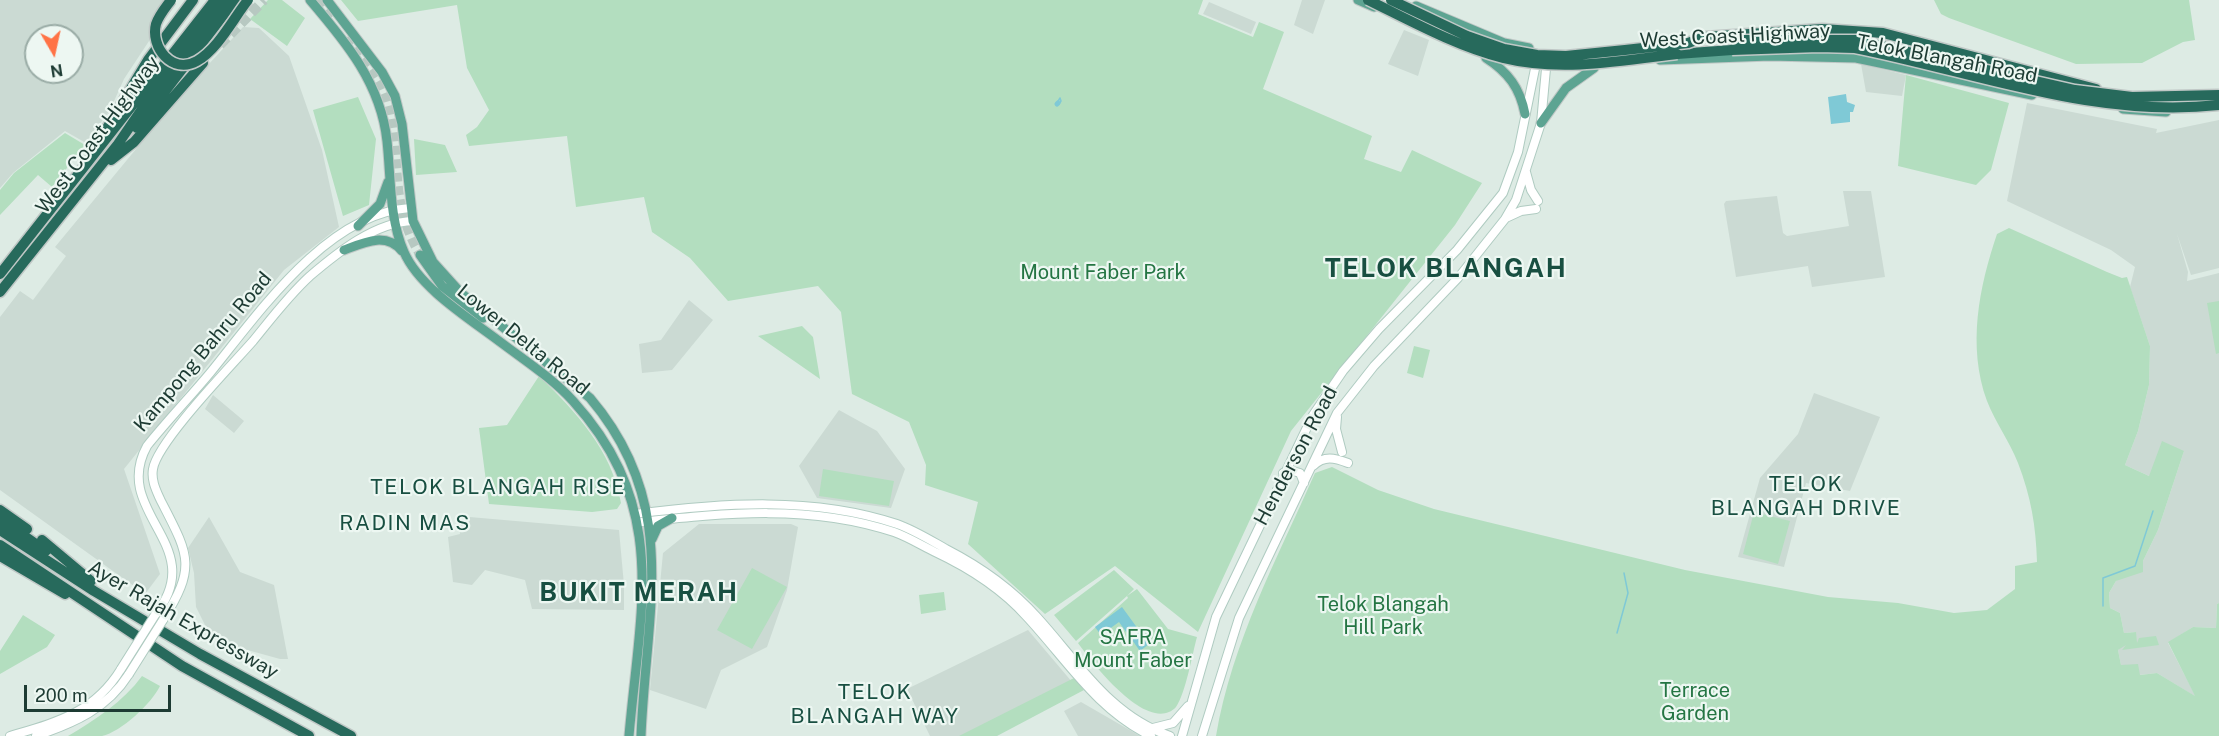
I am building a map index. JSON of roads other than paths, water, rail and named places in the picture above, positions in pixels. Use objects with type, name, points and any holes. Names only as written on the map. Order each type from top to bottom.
[{"type":"highway","points":[[171,0],[158,20],[155,35],[164,56],[183,65],[194,63],[208,52],[248,0]]},
{"type":"highway","points":[[97,149],[111,118],[148,60],[194,0]]},
{"type":"highway","points":[[76,198],[111,160],[235,0]]},
{"type":"highway","name":"West Coast Highway","points":[[1368,0],[1467,45],[1522,62],[1582,64],[1732,50],[1820,46],[1855,48],[2073,100],[2133,107],[2219,107]]},
{"type":"highway","name":"West Coast Highway","points":[[1391,0],[1467,36],[1504,49],[1537,55],[1566,56],[1688,43],[1762,39],[1856,40],[2075,90],[2133,98],[2219,95]]},
{"type":"highway","name":"West Coast Highway","points":[[10,259],[97,149],[103,146],[158,70],[219,1]]},
{"type":"highway","name":"West Coast Highway","points":[[0,292],[76,198],[219,1]]},
{"type":"highway","points":[[1688,43],[1705,37],[1795,30],[1849,30],[1901,37],[2096,89]]},
{"type":"highway","points":[[111,160],[134,142],[203,63]]},
{"type":"highway","points":[[0,267],[10,259]]},
{"type":"highway","points":[[0,274],[10,259]]},
{"type":"highway","points":[[0,510],[39,537],[126,609]]},
{"type":"highway","points":[[0,519],[91,581]]},
{"type":"highway","name":"Ayer Rajah Expressway","points":[[0,530],[200,654],[351,736]]},
{"type":"highway","name":"Ayer Rajah Expressway","points":[[0,545],[182,666],[309,736]]},
{"type":"highway","points":[[0,556],[97,613],[108,616]]},
{"type":"main road","points":[[310,0],[362,65],[378,100],[387,139],[396,223]]},
{"type":"main road","points":[[327,0],[382,72],[395,96],[402,124],[413,221]]},
{"type":"main road","name":"Telok Blangah Road","points":[[1358,0],[1486,58],[1534,68],[1593,68],[1639,62],[1770,56],[1856,58],[2023,93],[2152,112],[2219,107]]},
{"type":"main road","name":"Telok Blangah Road","points":[[1402,0],[1504,43],[1543,51],[1634,46],[1708,38],[1796,35],[1857,37],[2096,89],[2157,94],[2219,90]]},
{"type":"main road","points":[[1634,46],[1632,55],[1639,62]]},
{"type":"main road","name":"Henderson Road","points":[[1182,736],[1216,616],[1283,473],[1313,415],[1343,371],[1379,329],[1466,241],[1503,193],[1518,152],[1534,68],[1543,51]]},
{"type":"main road","name":"Henderson Road","points":[[1202,736],[1234,630],[1337,414],[1374,366],[1452,286],[1505,219],[1520,193],[1541,123],[1545,69],[1543,51]]},
{"type":"main road","points":[[1928,72],[1927,66],[1931,53]]},
{"type":"main road","points":[[1486,58],[1504,71],[1513,82],[1525,114]]},
{"type":"main road","points":[[1541,123],[1566,88],[1593,68]]},
{"type":"main road","points":[[2152,112],[2157,105],[2157,94]]},
{"type":"main road","points":[[378,100],[386,107],[391,105],[395,96]]},
{"type":"main road","points":[[358,226],[380,204],[390,172]]},
{"type":"main road","points":[[1505,219],[1537,205],[1526,172]]},
{"type":"main road","name":"Kampong Bahru Road","points":[[159,617],[171,587],[174,567],[165,542],[141,496],[138,470],[147,446],[301,265],[358,226],[393,211],[410,208]]},
{"type":"main road","name":"Kampong Bahru Road","points":[[36,736],[90,714],[118,690],[125,672],[159,617],[179,592],[186,562],[183,547],[154,485],[153,466],[166,443],[308,278],[344,250],[396,223],[413,221]]},
{"type":"main road","name":"Lower Delta Road","points":[[413,221],[423,246],[450,282],[582,389],[605,415],[634,470],[648,517],[653,576],[641,736]]},
{"type":"main road","name":"Lower Delta Road","points":[[396,223],[404,253],[433,289],[561,388],[593,425],[615,463],[636,518],[643,550],[643,604],[629,736]]},
{"type":"main road","points":[[344,250],[365,243],[387,240],[394,242],[404,253]]},
{"type":"main road","points":[[420,255],[428,270],[449,292],[528,347]]},
{"type":"main road","points":[[178,408],[183,412],[192,411]]},
{"type":"main road","points":[[1337,414],[1336,429],[1342,452]]},
{"type":"main road","points":[[593,425],[602,423],[605,415]]},
{"type":"main road","points":[[1311,468],[1318,461],[1327,458],[1335,458],[1348,463]]},
{"type":"main road","points":[[1283,473],[1289,470],[1300,473],[1304,483]]},
{"type":"main road","points":[[636,518],[724,506],[790,504],[855,513],[907,528],[966,560],[996,580],[1031,610],[1113,705],[1149,732]]},
{"type":"main road","points":[[648,517],[672,518],[787,512],[847,519],[895,532],[963,565],[992,585],[1026,615],[1113,714],[1149,732],[1170,736]]},
{"type":"main road","points":[[651,539],[658,526],[672,518]]},
{"type":"main road","name":"Kampong Bahru Road","points":[[10,736],[85,709],[125,672]]},
{"type":"main road","points":[[1149,732],[1173,723],[1191,701]]},
{"type":"water","points":[[1846,94],[1847,102],[1855,105],[1853,112],[1850,112],[1850,122],[1831,124],[1828,97]]},
{"type":"water","points":[[1122,607],[1149,644],[1140,651],[1119,622],[1101,635],[1095,627]]},
{"type":"waterway","points":[[1060,98],[1061,101],[1059,104],[1057,103],[1060,98]]},
{"type":"waterway","points":[[2103,606],[2103,578],[2135,566],[2153,511]]},
{"type":"waterway","points":[[1617,633],[1628,593],[1624,573]]},
{"type":"tunnel","points":[[220,45],[264,0]]},
{"type":"tunnel","points":[[317,0],[332,20]]},
{"type":"tunnel","points":[[346,38],[375,75],[387,99],[392,120],[404,216],[420,255]]},
{"type":"district","name":"TELOK BLANGAH","points":[[1446,269]]},
{"type":"district","name":"TELOK BLANGAH RISE","points":[[498,488]]},
{"type":"district","name":"TELOK BLANGAH DRIVE","points":[[1806,497]]},
{"type":"district","name":"RADIN MAS","points":[[405,524]]},
{"type":"district","name":"BUKIT MERAH","points":[[639,593]]},
{"type":"district","name":"TELOK BLANGAH WAY","points":[[875,705]]},
{"type":"park label","name":"Mount Faber Park","points":[[1103,273]]},
{"type":"park label","name":"Telok Blangah Hill Park","points":[[1383,616]]},
{"type":"park label","name":"SAFRA Mount Faber","points":[[1133,650]]},
{"type":"park label","name":"Terrace Garden","points":[[1695,702]]}]
